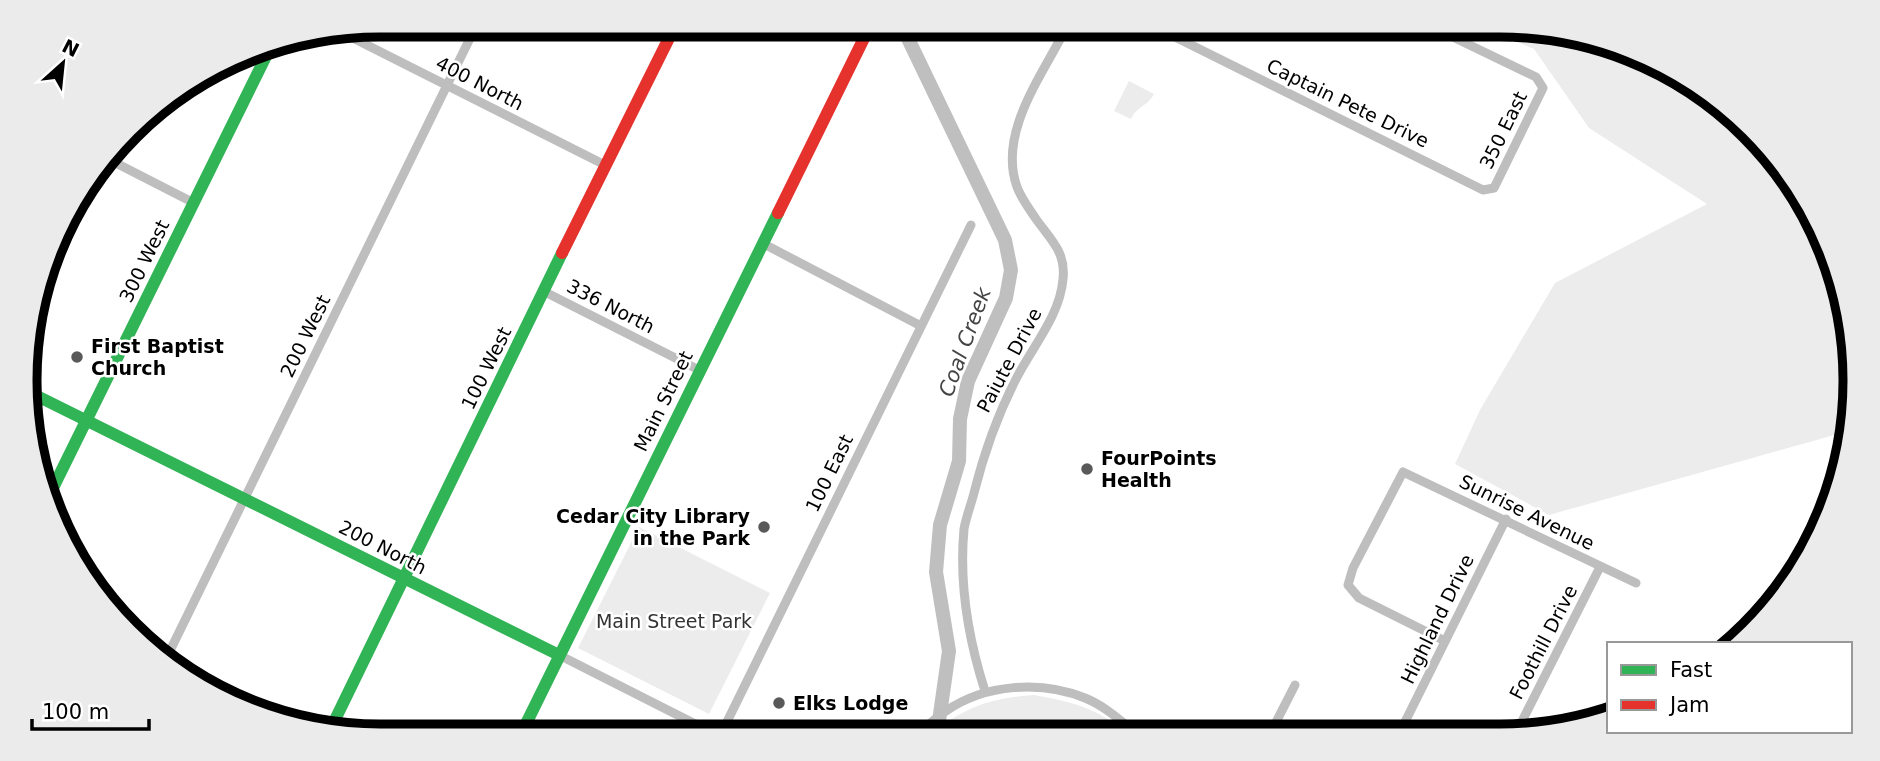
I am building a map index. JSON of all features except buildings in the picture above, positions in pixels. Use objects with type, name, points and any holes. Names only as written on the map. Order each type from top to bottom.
[{"type":"main road","name":"100 West","points":[[335,721],[669,37]]},
{"type":"main road","name":"Main Street","points":[[526,724],[863,37]]},
{"type":"main road","name":"300 West","points":[[54,487],[266,57]]},
{"type":"main road","name":"200 North","points":[[37,395],[559,655]]},
{"type":"street","name":"200 West","points":[[170,652],[471,37]]},
{"type":"street","name":"Paiute Drive","points":[[985,691],[972,648],[964,579],[964,528],[998,415],[1017,375],[1056,309],[1063,279],[1061,252],[1017,187],[1013,161],[1021,116],[1061,37]]},
{"type":"street","name":"Captain Pete Drive","points":[[1175,37],[1483,190],[1494,188]]},
{"type":"street","name":"350 East","points":[[1453,37],[1536,77],[1543,88],[1494,188]]},
{"type":"street","name":"400 North","points":[[352,38],[605,165]]},
{"type":"street","points":[[115,163],[194,203]]},
{"type":"street","name":"100 East","points":[[726,724],[971,225]]},
{"type":"street","points":[[762,243],[921,326]]},
{"type":"street","name":"336 North","points":[[545,292],[699,370]]},
{"type":"street","name":"Sunrise Avenue","points":[[1445,641],[1359,598],[1348,585],[1353,568],[1403,472],[1636,583]]},
{"type":"street","name":"Highland Drive","points":[[1404,724],[1506,519]]},
{"type":"street","name":"Foothill Drive","points":[[1521,724],[1600,567]]},
{"type":"street","name":"200 North","points":[[559,655],[696,724]]},
{"type":"street","points":[[1275,724],[1294,685]]},
{"type":"street","points":[[930,724],[946,710],[985,691],[1022,687],[1052,690],[1084,698],[1114,714],[1126,724]]},
{"type":"green space","points":[[1506,37],[1567,43],[1588,48],[1652,72],[1690,95],[1726,122],[1743,137],[1772,171],[1808,228],[1832,292],[1843,358],[1843,403],[1839,434],[1549,515],[1455,464],[1480,410],[1555,283],[1707,204],[1589,128],[1534,49]]},
{"type":"green space","points":[[1129,81],[1154,94],[1131,119],[1114,111]]},
{"type":"green space","name":"Main Street Park","points":[[639,527],[770,593],[709,714],[578,648]]},
{"type":"green space","points":[[1034,695],[1060,700],[1096,712],[1115,724],[944,724],[979,706]]},
{"type":"waterway","name":"Coal Creek","points":[[907,37],[1005,240],[1011,270],[1006,298],[968,381],[960,419],[959,461],[940,525],[936,572],[949,651],[939,724]]},
{"type":"traffic: fast","points":[[54,487],[266,57]]},
{"type":"traffic: fast","points":[[526,724],[778,213]]},
{"type":"traffic: fast","points":[[334,721],[562,253]]},
{"type":"traffic: fast","points":[[37,396],[559,655]]},
{"type":"traffic: jam","points":[[562,253],[670,37]]},
{"type":"traffic: jam","points":[[778,213],[865,37]]},
{"type":"place","name":"First Baptist Church","points":[[77,357]]},
{"type":"place","name":"FourPoints Health","points":[[1087,469]]},
{"type":"place","name":"Cedar City Library in the Park","points":[[764,527]]},
{"type":"place","name":"Elks Lodge","points":[[779,703]]}]
